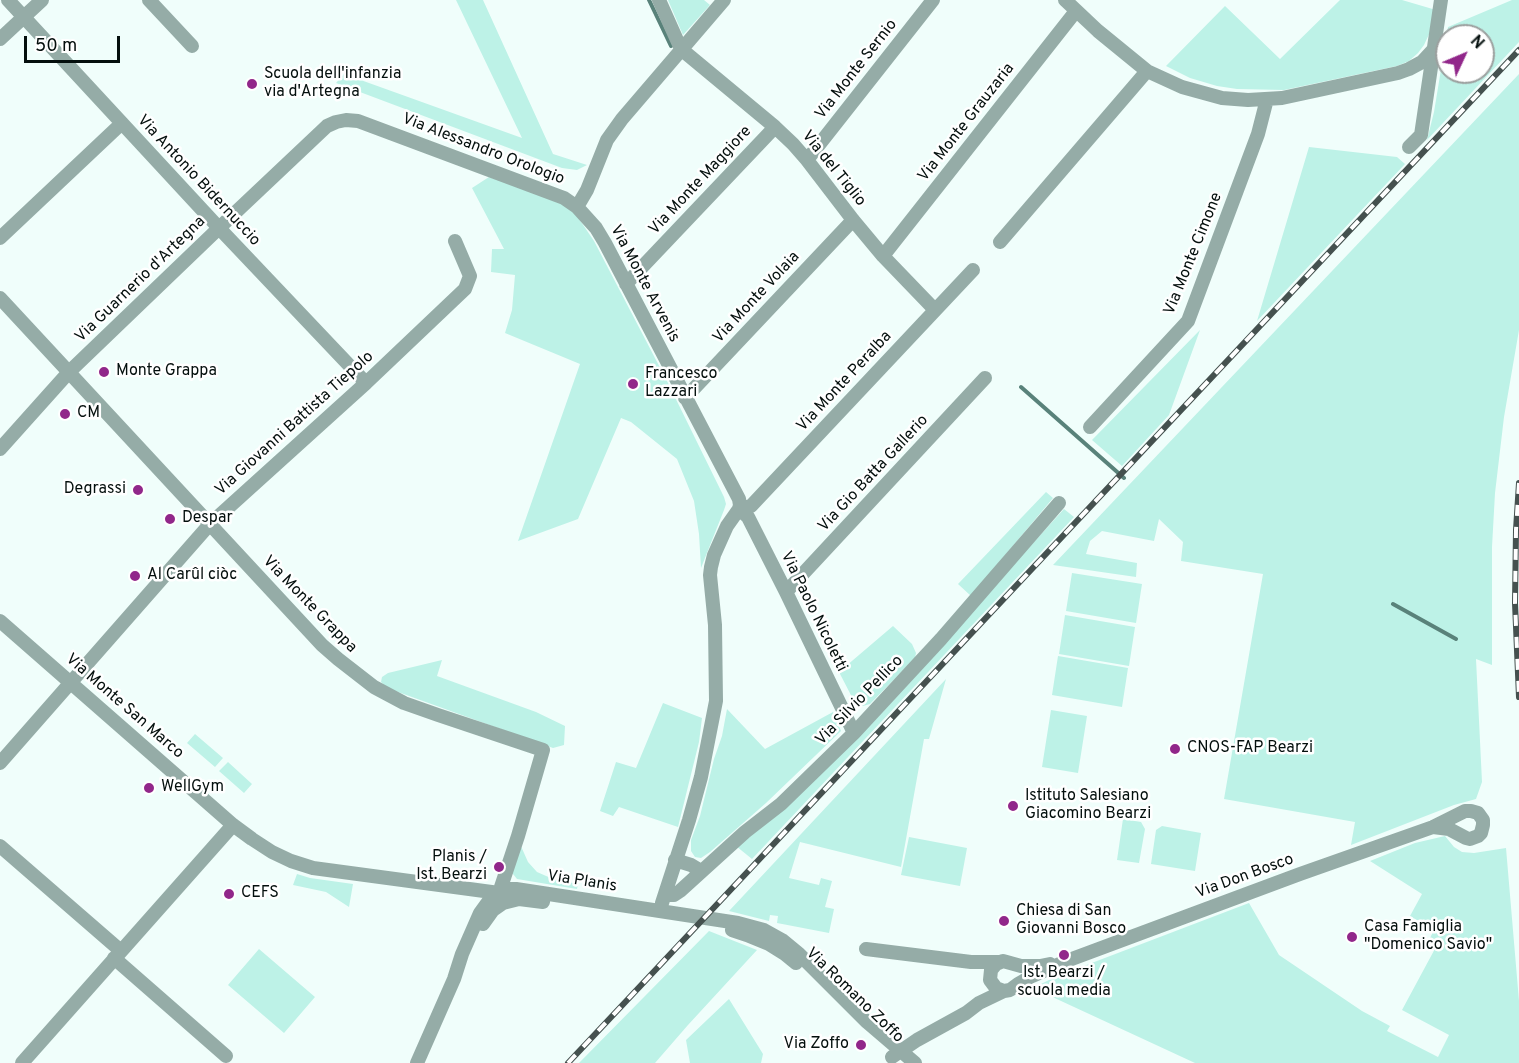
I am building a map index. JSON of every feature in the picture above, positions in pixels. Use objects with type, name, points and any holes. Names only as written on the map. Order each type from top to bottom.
[{"type":"street","name":"Via Antonio Bidernuccio","points":[[8,0],[366,383]]},
{"type":"street","points":[[0,39],[42,0]]},
{"type":"street","points":[[149,0],[192,46]]},
{"type":"street","name":"Via del Tiglio","points":[[658,0],[681,49],[775,127],[807,160],[883,256],[935,310]]},
{"type":"street","points":[[577,207],[587,190],[607,140],[622,119],[723,0]]},
{"type":"street","name":"Via Monte Sernio","points":[[807,160],[933,0]]},
{"type":"street","points":[[1065,0],[1098,31],[1147,71],[1182,87],[1222,98],[1248,100],[1282,98],[1398,73],[1422,62],[1434,49]]},
{"type":"street","points":[[1409,147],[1421,135],[1441,0]]},
{"type":"street","name":"Via Monte Grauzaria","points":[[883,256],[1076,10]]},
{"type":"street","points":[[1000,242],[1147,71]]},
{"type":"street","name":"Via Monte Cimone","points":[[1090,427],[1188,321],[1258,134],[1267,99]]},
{"type":"street","name":"Via Alessandro Orologio","points":[[340,120],[358,121],[564,198],[577,207]]},
{"type":"street","name":"Via Guarnerio d'Artegna","points":[[0,449],[69,372],[327,126],[340,120]]},
{"type":"street","points":[[0,238],[122,123]]},
{"type":"street","name":"Via Monte Maggiore","points":[[626,284],[775,127]]},
{"type":"street","name":"Via Monte Arvenis","points":[[577,207],[596,228],[739,499],[739,509]]},
{"type":"street","name":"Via Monte Volaia","points":[[685,398],[853,220]]},
{"type":"street","name":"Via Giovanni Battista Tiepolo","points":[[0,763],[210,524],[366,383],[465,289],[470,276],[455,241]]},
{"type":"street","name":"Via Monte Peralba","points":[[739,509],[751,506],[973,270]]},
{"type":"street","name":"Via Monte Grappa","points":[[0,298],[322,645],[355,674],[404,703],[543,750],[501,898]]},
{"type":"street","name":"Via Gio Batta Gallerio","points":[[786,592],[986,378]]},
{"type":"street","name":"Via Silvio Pellico","points":[[664,895],[674,895],[745,832],[781,804],[854,733],[941,639],[1059,503]]},
{"type":"street","points":[[659,914],[701,777],[716,701],[716,625],[711,567],[727,526],[739,509]]},
{"type":"street","name":"Via Paolo Nicoletti","points":[[739,509],[748,517],[854,733]]},
{"type":"street","name":"Via Monte San Marco","points":[[0,621],[233,825],[272,852],[313,868],[501,898]]},
{"type":"street","points":[[22,1063],[233,825]]},
{"type":"street","name":"Via Don Bosco","points":[[898,1057],[980,1003],[1069,960],[1433,827]]},
{"type":"street","points":[[0,846],[226,1056]]},
{"type":"street","points":[[675,860],[701,871]]},
{"type":"street","name":"Via Planis","points":[[501,898],[509,889],[516,889],[659,914]]},
{"type":"street","points":[[417,1063],[454,979],[488,916],[501,898]]},
{"type":"street","name":"Via Romano Zoffo","points":[[659,914],[738,931],[785,954],[802,968],[867,1035],[898,1057],[915,1063]]},
{"type":"street","name":"Via Romano Zoffo","points":[[659,914],[738,923],[764,930],[782,940],[800,954],[898,1057]]},
{"type":"street","name":"Via Don Bosco","points":[[866,949],[970,962],[1007,961],[1015,965],[1041,966],[1069,960]]},
{"type":"street","points":[[970,962],[996,988],[1004,991]]},
{"type":"street","points":[[980,1003],[993,967],[999,962]]},
{"type":"street","points":[[1015,965],[1019,970],[1018,984]]},
{"type":"green space","points":[[456,0],[483,0],[553,154],[587,165],[577,170],[562,168],[336,83],[344,74],[522,138]]},
{"type":"green space","points":[[668,0],[704,0],[710,5],[683,35]]},
{"type":"green space","points":[[1340,0],[1402,0],[1436,10],[1424,45],[1409,61],[1397,66],[1284,90],[1237,89],[1217,86],[1190,78],[1166,66],[1225,6],[1280,59]]},
{"type":"green space","points":[[1512,0],[1519,0],[1519,42],[1495,68],[1495,24],[1455,24]]},
{"type":"green space","points":[[1519,74],[1519,330],[1504,417],[1495,493],[1492,547],[1492,665],[1476,659],[1482,782],[1476,799],[1454,805],[1351,845],[1355,822],[1224,799],[1263,574],[1181,561],[1183,542],[1159,519],[1154,541],[1102,531],[1090,541],[1086,554],[1137,563],[1136,577],[1053,565]]},
{"type":"green space","points":[[1439,84],[1480,84],[1427,140]]},
{"type":"green space","points":[[1309,147],[1397,157],[1405,164],[1257,321]]},
{"type":"green space","points":[[489,177],[555,199],[573,210],[594,241],[724,497],[726,504],[701,568],[694,501],[677,459],[631,422],[621,418],[578,519],[518,541],[580,364],[505,333],[512,310],[515,275],[491,272],[492,249],[504,249],[472,188]]},
{"type":"green space","points":[[1200,330],[1169,415],[1122,466],[1092,440]]},
{"type":"green space","points":[[1046,492],[1053,498],[971,596],[958,584]]},
{"type":"green space","points":[[1064,509],[1074,517],[752,859],[736,846],[942,643]]},
{"type":"green space","points":[[1072,573],[1142,584],[1136,623],[1066,611]]},
{"type":"green space","points":[[1065,615],[1135,627],[1129,666],[1059,654]]},
{"type":"green space","points":[[893,626],[912,644],[916,653],[915,658],[870,704],[860,706],[854,701],[839,672]]},
{"type":"green space","points":[[1058,656],[1128,668],[1122,707],[1052,695]]},
{"type":"green space","points":[[442,660],[437,676],[536,712],[565,726],[564,745],[553,748],[387,688],[381,682],[382,677],[388,673]]},
{"type":"green space","points":[[946,679],[929,739],[924,739],[901,867],[800,842],[789,878],[819,885],[821,878],[832,881],[825,907],[834,909],[829,933],[777,923],[778,916],[770,915],[769,921],[729,911]]},
{"type":"green space","points":[[663,703],[702,718],[699,742],[678,827],[619,807],[613,816],[600,811],[616,762],[636,768]]},
{"type":"green space","points":[[727,709],[765,749],[833,712],[841,731],[766,803],[710,852],[701,858],[695,857],[691,851],[691,840],[722,736]]},
{"type":"green space","points":[[1051,710],[1087,716],[1078,773],[1042,767]]},
{"type":"green space","points":[[195,734],[223,758],[215,767],[187,743]]},
{"type":"green space","points":[[228,762],[252,784],[244,793],[219,771]]},
{"type":"green space","points":[[1123,819],[1141,822],[1145,829],[1139,863],[1117,860]]},
{"type":"green space","points":[[1162,826],[1201,833],[1195,871],[1151,864],[1156,830]]},
{"type":"green space","points":[[1445,836],[1454,847],[1462,852],[1474,853],[1506,848],[1519,1001],[1519,1063],[1195,1063],[1033,988],[1055,977],[1249,903],[1279,955],[1362,1011],[1390,1026],[1387,1031],[1438,1057],[1449,1035],[1402,1010],[1437,945],[1429,940],[1434,930],[1410,916],[1422,894],[1370,861],[1415,843]]},
{"type":"green space","points":[[909,837],[967,848],[960,886],[901,875]]},
{"type":"green space","points":[[520,844],[528,862],[537,872],[553,879],[578,884],[577,889],[517,879],[512,870]]},
{"type":"green space","points":[[297,874],[353,884],[349,907],[326,892],[293,885]]},
{"type":"green space","points":[[709,931],[757,950],[655,1063],[579,1063]]},
{"type":"green space","points":[[259,949],[315,997],[284,1033],[228,985]]},
{"type":"green space","points":[[729,999],[763,1054],[761,1063],[690,1063],[686,1040]]},
{"type":"waterway","points":[[649,0],[671,46]]},
{"type":"waterway","points":[[1021,387],[1124,478]]},
{"type":"waterway","points":[[1393,604],[1456,639]]},
{"type":"railway","points":[[568,1063],[1519,50]]},
{"type":"railway","points":[[1519,483],[1515,603],[1519,697]]},
{"type":"place","name":"Scuola dell'infanzia via d'Artegna","points":[[252,84]]},
{"type":"place","name":"Monte Grappa","points":[[104,372]]},
{"type":"place","name":"Francesco Lazzari","points":[[633,384]]},
{"type":"place","name":"CM","points":[[65,414]]},
{"type":"place","name":"Degrassi","points":[[138,490]]},
{"type":"place","name":"Despar","points":[[170,519]]},
{"type":"place","name":"Al Carûl ciòc","points":[[135,576]]},
{"type":"place","name":"CNOS-FAP Bearzi","points":[[1175,749]]},
{"type":"place","name":"WellGym","points":[[149,788]]},
{"type":"place","name":"Istituto Salesiano Giacomino Bearzi","points":[[1013,806]]},
{"type":"place","name":"Planis / Ist. Bearzi","points":[[499,867]]},
{"type":"place","name":"CEFS","points":[[229,894]]},
{"type":"place","name":"Chiesa di San Giovanni Bosco","points":[[1004,921]]},
{"type":"place","name":"Casa Famiglia \"Domenico Savio\"","points":[[1352,937]]},
{"type":"place","name":"Ist. Bearzi / scuola media","points":[[1064,955]]},
{"type":"place","name":"Via Zoffo","points":[[861,1045]]}]
